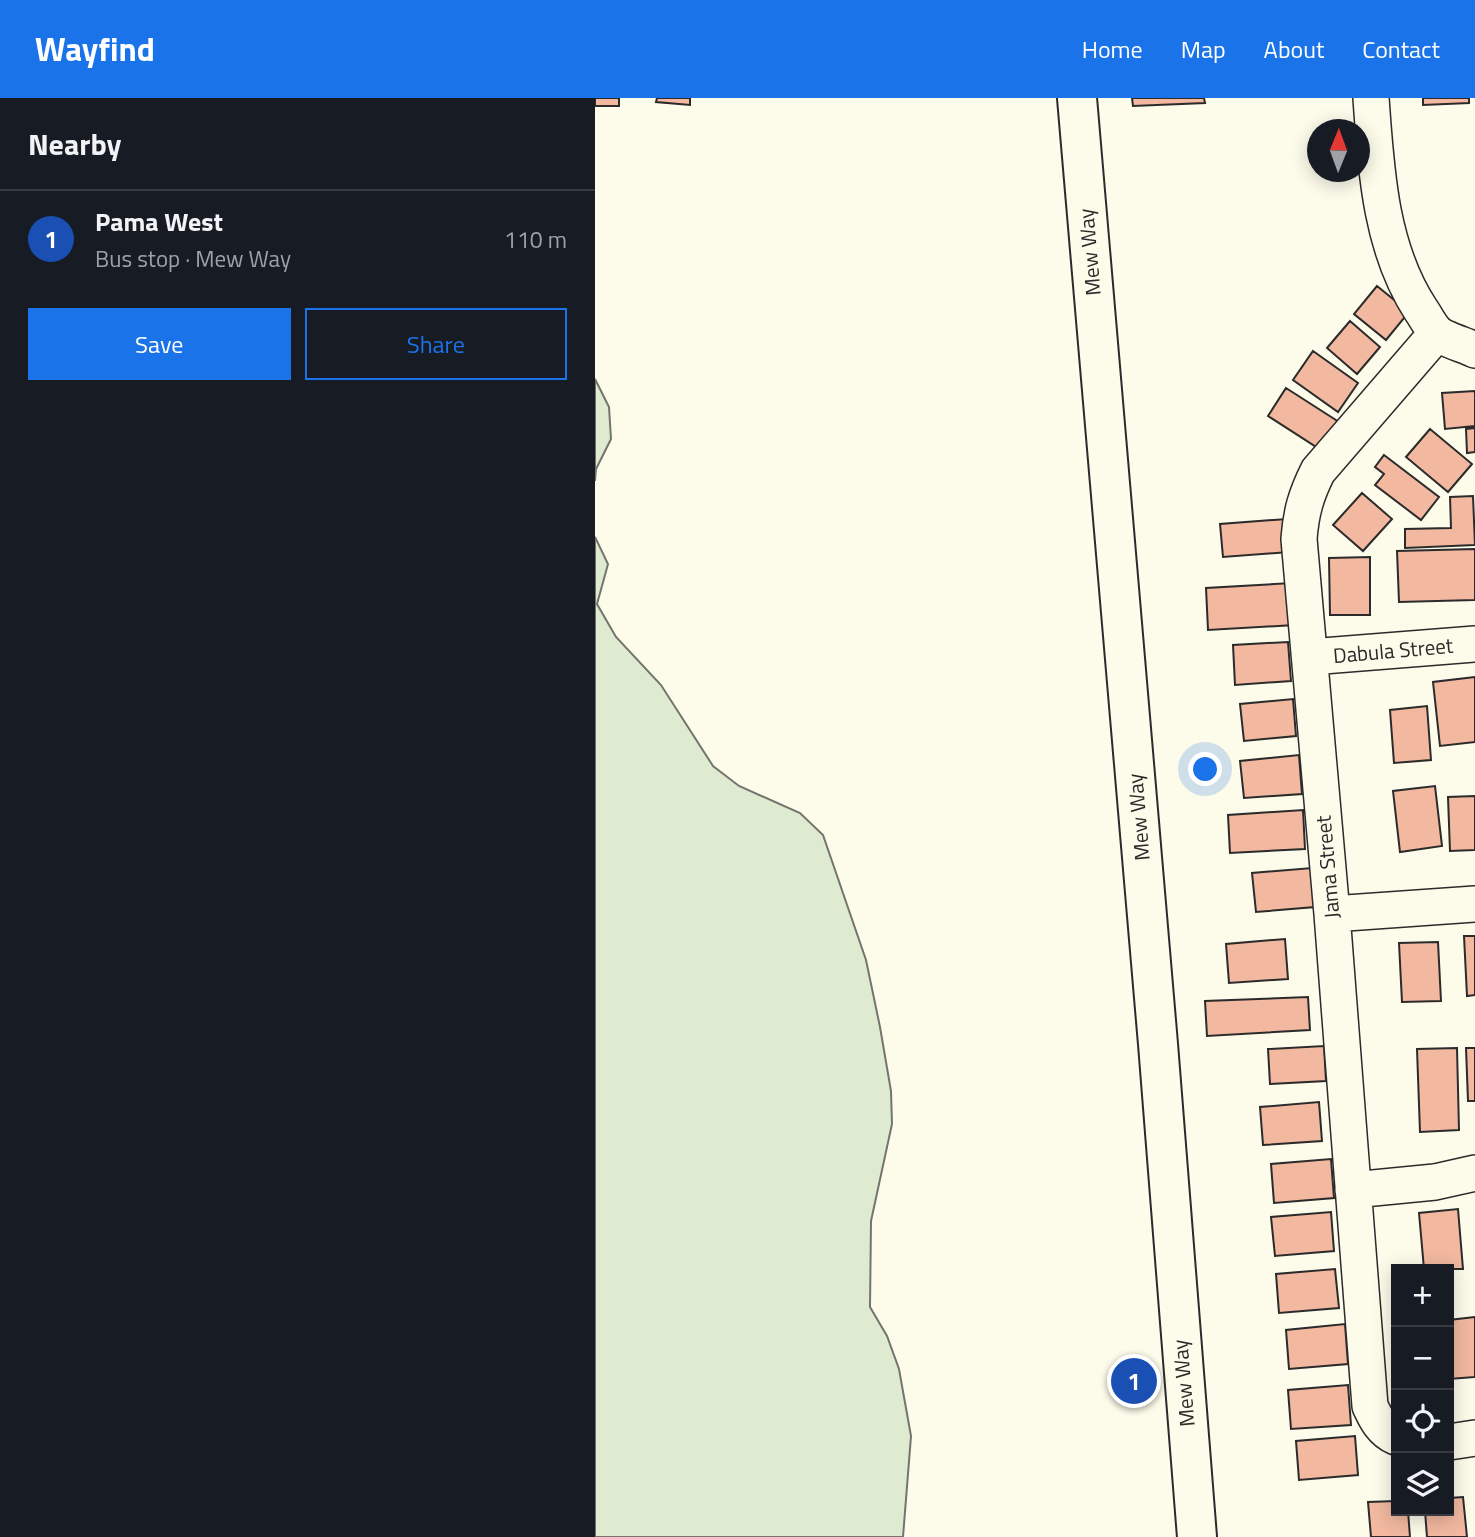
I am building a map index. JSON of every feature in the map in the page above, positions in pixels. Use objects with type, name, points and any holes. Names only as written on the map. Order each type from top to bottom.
[{"type":"main road","name":"Mew Way","points":[[1077,98],[1158,1044],[1196,1537]]},
{"type":"street","points":[[1371,98],[1375,169],[1396,260],[1412,297],[1437,333],[1475,350]]},
{"type":"street","name":"Jama Street","points":[[1391,1435],[1378,1423],[1370,1406],[1332,914],[1299,539],[1307,494],[1318,471],[1437,333]]},
{"type":"street","name":"Dabula Street","points":[[1310,657],[1475,644]]},
{"type":"street","points":[[1332,914],[1475,904]]},
{"type":"street","points":[[1353,1190],[1435,1182],[1475,1173]]},
{"type":"street","points":[[1454,1441],[1475,1438]]},
{"type":"green space","points":[[595,379],[609,407],[611,439],[596,469],[595,481]]},
{"type":"green space","points":[[595,537],[608,564],[597,604],[616,637],[661,685],[713,766],[739,786],[800,813],[823,835],[866,960],[891,1091],[892,1124],[871,1221],[870,1307],[887,1336],[899,1369],[911,1436],[903,1537],[595,1537]]},
{"type":"building","points":[[595,98],[619,98],[619,106],[595,106]]},
{"type":"building","points":[[657,98],[690,98],[690,105],[656,102]]},
{"type":"building","points":[[1132,98],[1204,98],[1205,103],[1133,106]]},
{"type":"building","points":[[1423,98],[1469,98],[1469,103],[1423,105]]},
{"type":"building","points":[[1377,286],[1409,312],[1386,340],[1354,314]]},
{"type":"building","points":[[1350,321],[1380,347],[1357,374],[1327,348]]},
{"type":"building","points":[[1313,351],[1358,383],[1338,412],[1293,380]]},
{"type":"building","points":[[1286,388],[1339,422],[1321,450],[1268,416]]},
{"type":"building","points":[[1475,391],[1475,426],[1445,429],[1442,393]]},
{"type":"building","points":[[1475,428],[1475,452],[1467,453],[1466,429]]},
{"type":"building","points":[[1430,429],[1472,464],[1448,492],[1406,457]]},
{"type":"building","points":[[1384,455],[1439,497],[1421,520],[1375,485],[1384,474],[1375,467]]},
{"type":"building","points":[[1362,493],[1392,519],[1363,551],[1333,525]]},
{"type":"building","points":[[1473,496],[1475,545],[1405,548],[1405,529],[1451,528],[1450,497]]},
{"type":"building","points":[[1287,519],[1289,552],[1223,557],[1220,524]]},
{"type":"building","points":[[1475,549],[1475,600],[1399,602],[1397,551]]},
{"type":"building","points":[[1370,557],[1370,615],[1330,615],[1329,558]]},
{"type":"building","points":[[1292,583],[1295,625],[1208,630],[1206,588]]},
{"type":"building","points":[[1288,642],[1291,681],[1235,685],[1233,645]]},
{"type":"building","points":[[1475,677],[1475,742],[1440,746],[1433,682]]},
{"type":"building","points":[[1293,699],[1296,736],[1244,741],[1240,704]]},
{"type":"building","points":[[1427,706],[1431,760],[1394,763],[1390,710]]},
{"type":"building","points":[[1299,755],[1302,794],[1244,798],[1240,761]]},
{"type":"building","points":[[1435,786],[1442,846],[1400,852],[1393,791]]},
{"type":"building","points":[[1475,796],[1475,850],[1450,851],[1448,797]]},
{"type":"building","points":[[1303,810],[1305,849],[1230,853],[1228,815]]},
{"type":"building","points":[[1312,868],[1315,907],[1256,912],[1252,873]]},
{"type":"building","points":[[1464,936],[1475,936],[1475,995],[1467,996]]},
{"type":"building","points":[[1285,939],[1288,979],[1229,983],[1226,944]]},
{"type":"building","points":[[1438,942],[1441,1001],[1402,1002],[1399,943]]},
{"type":"building","points":[[1308,997],[1310,1030],[1207,1036],[1205,1001]]},
{"type":"building","points":[[1324,1046],[1326,1081],[1270,1084],[1268,1049]]},
{"type":"building","points":[[1457,1048],[1459,1130],[1420,1132],[1417,1049]]},
{"type":"building","points":[[1466,1048],[1475,1048],[1475,1101],[1468,1101]]},
{"type":"building","points":[[1319,1102],[1322,1141],[1263,1145],[1260,1107]]},
{"type":"building","points":[[1331,1159],[1334,1198],[1274,1203],[1271,1164]]},
{"type":"building","points":[[1458,1209],[1463,1269],[1454,1269],[1454,1264],[1424,1264],[1419,1213]]},
{"type":"building","points":[[1331,1212],[1334,1251],[1275,1256],[1271,1217]]},
{"type":"building","points":[[1335,1269],[1339,1308],[1279,1313],[1276,1274]]},
{"type":"building","points":[[1475,1317],[1475,1377],[1454,1379],[1454,1319]]},
{"type":"building","points":[[1345,1324],[1348,1364],[1289,1369],[1286,1330]]},
{"type":"building","points":[[1348,1385],[1351,1425],[1291,1429],[1288,1390]]},
{"type":"building","points":[[1355,1436],[1358,1475],[1299,1480],[1296,1441]]},
{"type":"building","points":[[1463,1497],[1467,1537],[1427,1537],[1425,1516],[1454,1516],[1454,1498]]},
{"type":"building","points":[[1391,1501],[1391,1516],[1408,1516],[1410,1537],[1371,1537],[1368,1502]]},
{"type":"place","name":"Pama West","points":[[1134,1381]]}]
